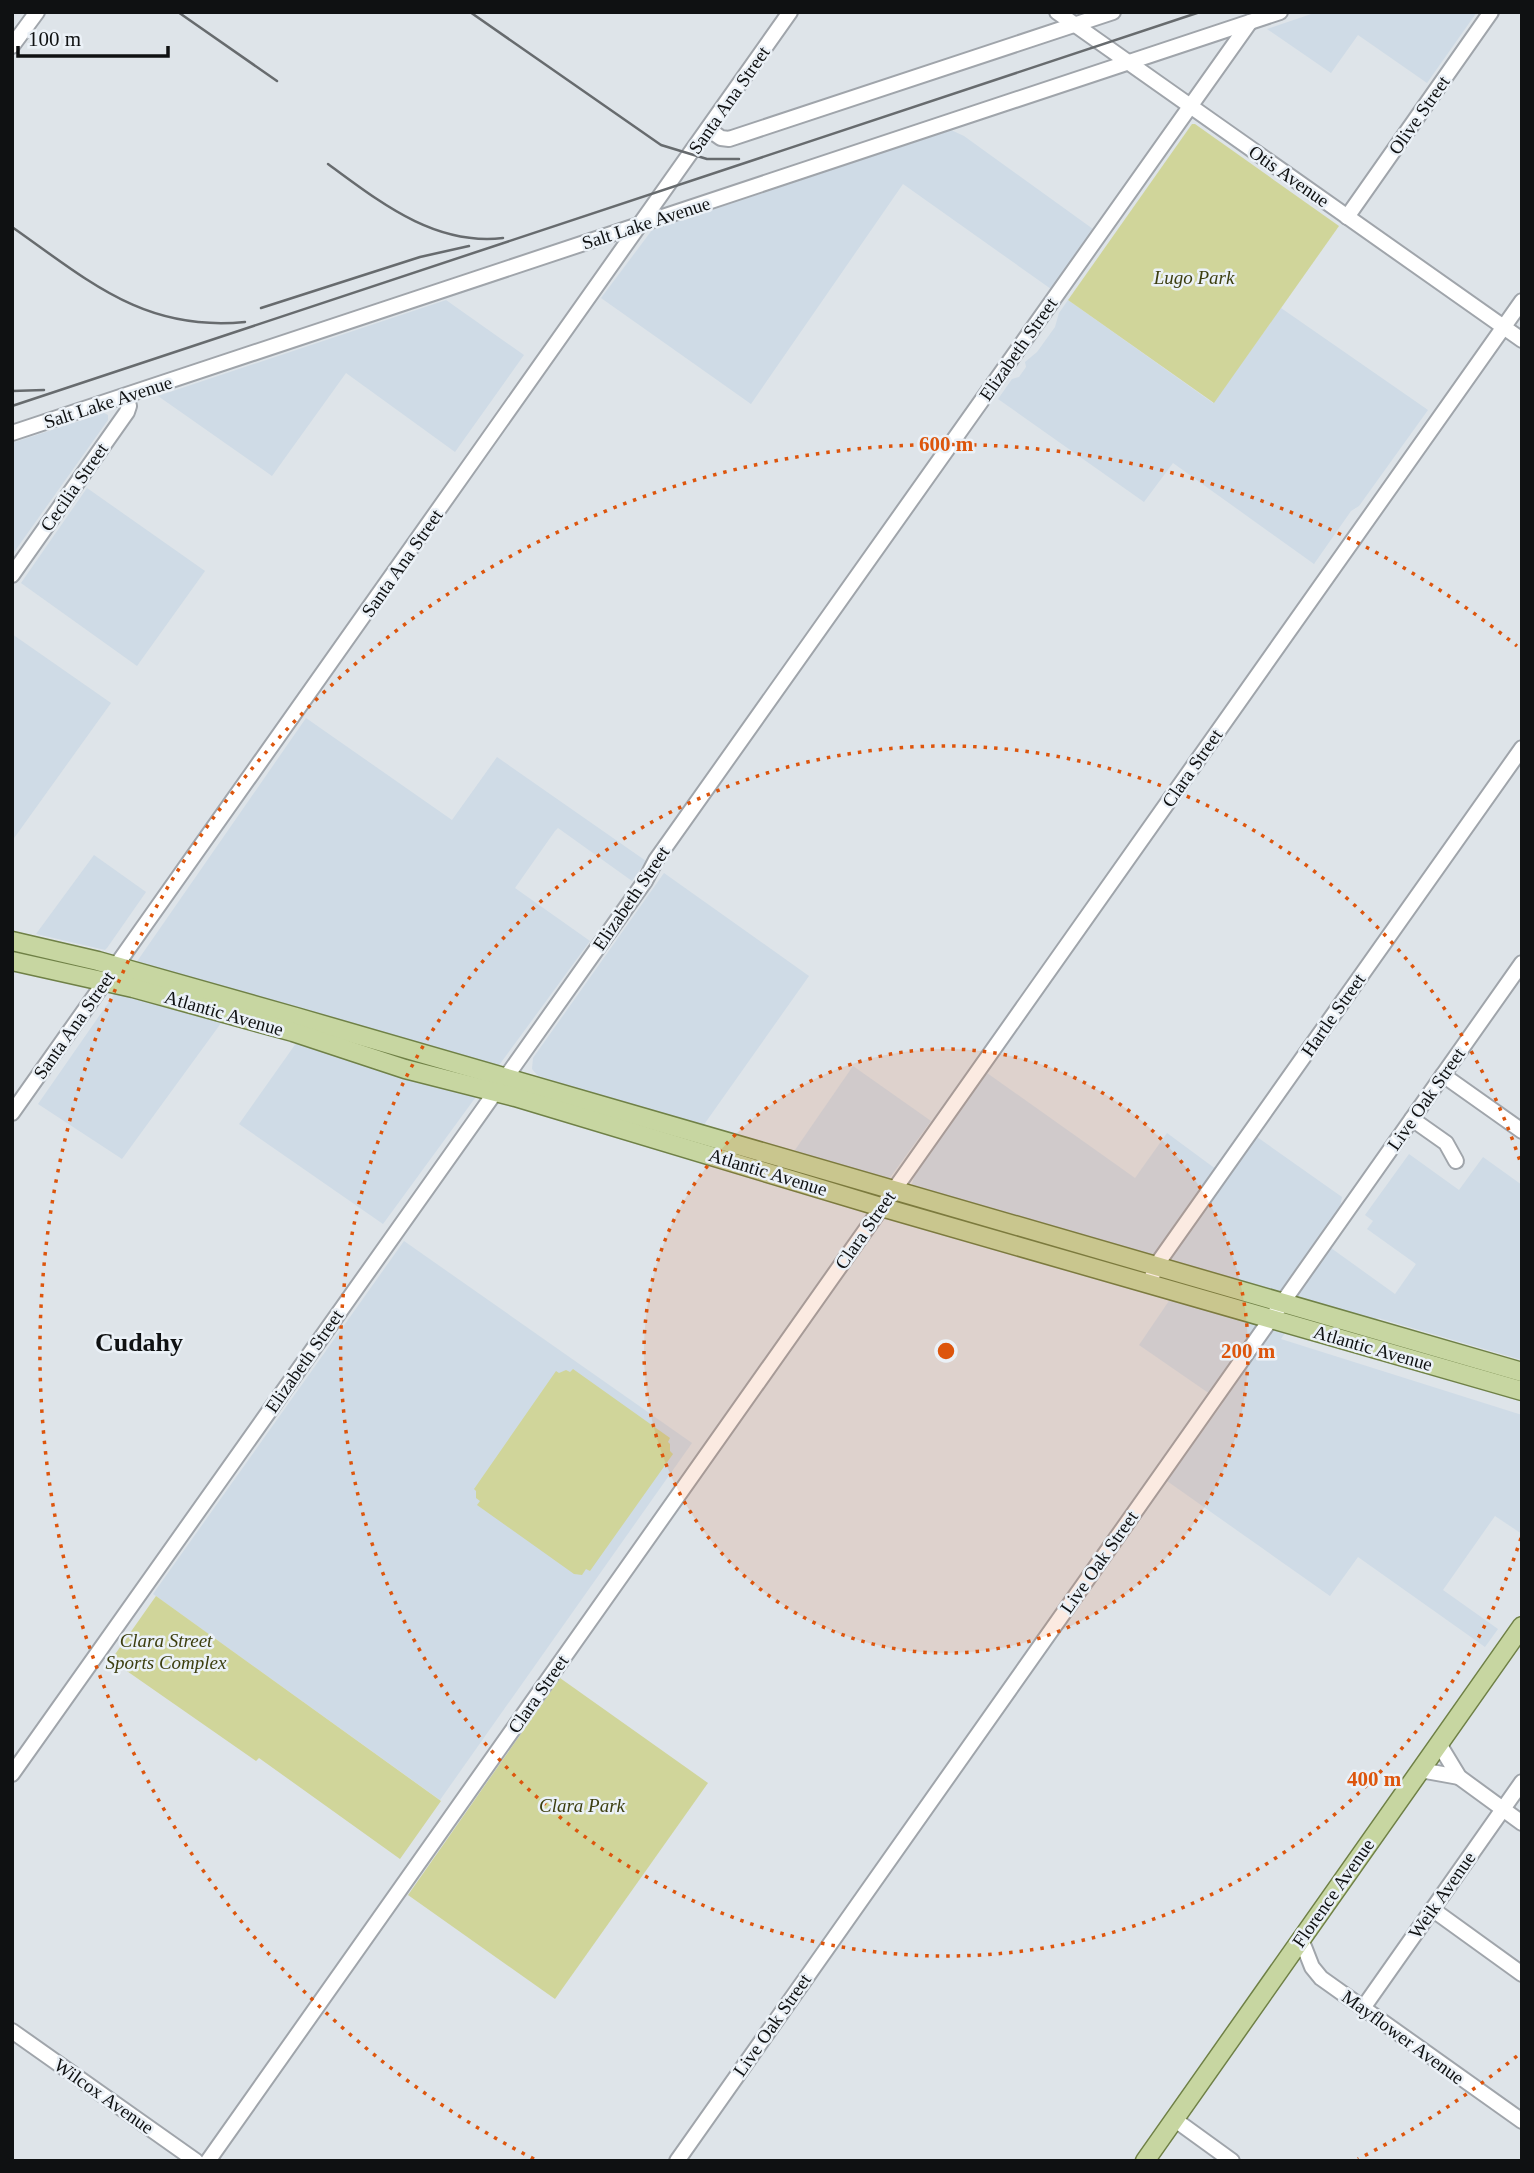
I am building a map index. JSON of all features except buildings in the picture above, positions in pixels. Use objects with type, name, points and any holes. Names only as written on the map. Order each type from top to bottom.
[{"type":"main road","name":"Atlantic Avenue","points":[[12,941],[116,966],[881,1207],[1152,1275]]},
{"type":"main road","name":"Atlantic Avenue","points":[[12,961],[105,982],[293,1032],[405,1069],[500,1085],[893,1190],[1152,1275],[1276,1311],[1522,1391]]},
{"type":"main road","name":"Atlantic Avenue","points":[[1276,1311],[1522,1372]]},
{"type":"main road","name":"Florence Avenue","points":[[1145,2161],[1522,1626]]},
{"type":"street","points":[[12,46],[37,12]]},
{"type":"street","name":"Santa Ana Street","points":[[12,1113],[790,12]]},
{"type":"street","name":"Otis Avenue","points":[[1057,12],[1522,340]]},
{"type":"street","points":[[708,129],[721,138],[729,139],[1113,12]]},
{"type":"street","name":"Salt Lake Avenue","points":[[12,433],[1280,12]]},
{"type":"street","name":"Olive Street","points":[[1347,217],[1492,12]]},
{"type":"street","name":"Elizabeth Street","points":[[12,1774],[1250,22]]},
{"type":"street","name":"Clara Street","points":[[208,2161],[1522,301]]},
{"type":"street","name":"Cecilia Street","points":[[12,575],[127,412],[129,406],[126,397]]},
{"type":"street","name":"Hartle Street","points":[[1152,1275],[1522,748]]},
{"type":"street","name":"Live Oak Street","points":[[677,2161],[1522,963]]},
{"type":"street","points":[[1443,1075],[1522,1131]]},
{"type":"street","points":[[1412,1119],[1446,1143],[1457,1161]]},
{"type":"street","points":[[1439,1744],[1459,1777],[1522,1823]]},
{"type":"street","points":[[1420,1770],[1459,1777]]},
{"type":"street","name":"Weik Avenue","points":[[1363,2008],[1522,1782]]},
{"type":"street","points":[[1432,1909],[1522,1974]]},
{"type":"street","name":"Mayflower Avenue","points":[[1301,1939],[1312,1967],[1321,1978],[1522,2121]]},
{"type":"street","name":"Wilcox Avenue","points":[[12,2031],[196,2161]]},
{"type":"street","points":[[1174,2119],[1232,2161]]},
{"type":"shaded area","points":[[1317,12],[1477,12],[1427,83],[1358,35],[1331,73],[1267,29]]},
{"type":"shaded area","points":[[951,130],[964,136],[1093,229],[1051,289],[903,184],[751,404],[601,298],[652,230]]},
{"type":"shaded area","points":[[446,300],[524,355],[455,452],[346,373],[272,476],[158,396]]},
{"type":"shaded area","points":[[1068,300],[1213,403],[1281,308],[1428,410],[1314,564],[1173,463],[1144,502],[998,399],[1012,379],[1019,377],[1026,367],[1025,362],[1037,352],[1055,327],[1059,313]]},
{"type":"shaded area","points":[[104,413],[108,415],[108,420],[12,555],[12,443]]},
{"type":"shaded area","points":[[87,488],[205,571],[137,666],[21,583]]},
{"type":"shaded area","points":[[12,634],[111,703],[12,841]]},
{"type":"shaded area","points":[[306,718],[452,820],[497,757],[646,861],[632,881],[558,828],[555,831],[515,888],[590,941],[383,1224],[239,1124],[316,1015],[243,993],[122,1159],[38,1104]]},
{"type":"shaded area","points":[[94,855],[146,892],[107,948],[105,950],[36,934]]},
{"type":"shaded area","points":[[664,873],[809,976],[703,1126],[538,1076],[532,1069],[533,1058]]},
{"type":"shaded area","points":[[853,1066],[931,1121],[889,1179],[793,1153]]},
{"type":"shaded area","points":[[987,1073],[1135,1178],[1167,1133],[1228,1178],[1257,1137],[1342,1197],[1331,1248],[1395,1294],[1416,1264],[1367,1229],[1373,1221],[1365,1215],[1409,1154],[1459,1190],[1483,1157],[1522,1185],[1522,1360],[1378,1318],[1374,1324],[1306,1301],[1281,1339],[1522,1415],[1522,1534],[1495,1516],[1443,1590],[1498,1629],[1485,1647],[1358,1557],[1330,1596],[1167,1481],[1223,1403],[1139,1345],[1190,1270],[914,1187],[912,1184],[914,1177]]},
{"type":"shaded area","points":[[404,1241],[692,1443],[440,1800],[153,1594]]},
{"type":"green space","name":"Lugo Park","points":[[1192,124],[1339,226],[1214,403],[1068,300]]},
{"type":"green space","points":[[573,1369],[670,1438],[668,1442],[673,1454],[590,1571],[586,1569],[582,1575],[574,1574],[477,1505],[480,1501],[476,1498],[474,1489],[556,1371],[570,1372]]},
{"type":"green space","name":"Clara Street Sports Complex","points":[[156,1596],[441,1801],[400,1859],[259,1758],[256,1761],[111,1660]]},
{"type":"green space","name":"Clara Park","points":[[560,1678],[708,1783],[555,1999],[408,1895]]},
{"type":"railway","points":[[178,12],[277,81]]},
{"type":"railway","points":[[470,12],[661,145],[707,159],[739,159]]},
{"type":"railway","points":[[12,406],[1200,12]]},
{"type":"railway","points":[[328,164],[388,206],[431,228],[478,239],[503,238]]},
{"type":"railway","points":[[12,227],[93,283],[147,311],[177,319],[209,323],[245,322]]},
{"type":"railway","points":[[261,308],[420,257],[469,246]]},
{"type":"railway","points":[[12,391],[44,390]]},
{"type":"district","name":"Cudahy","points":[[139,1342]]}]
